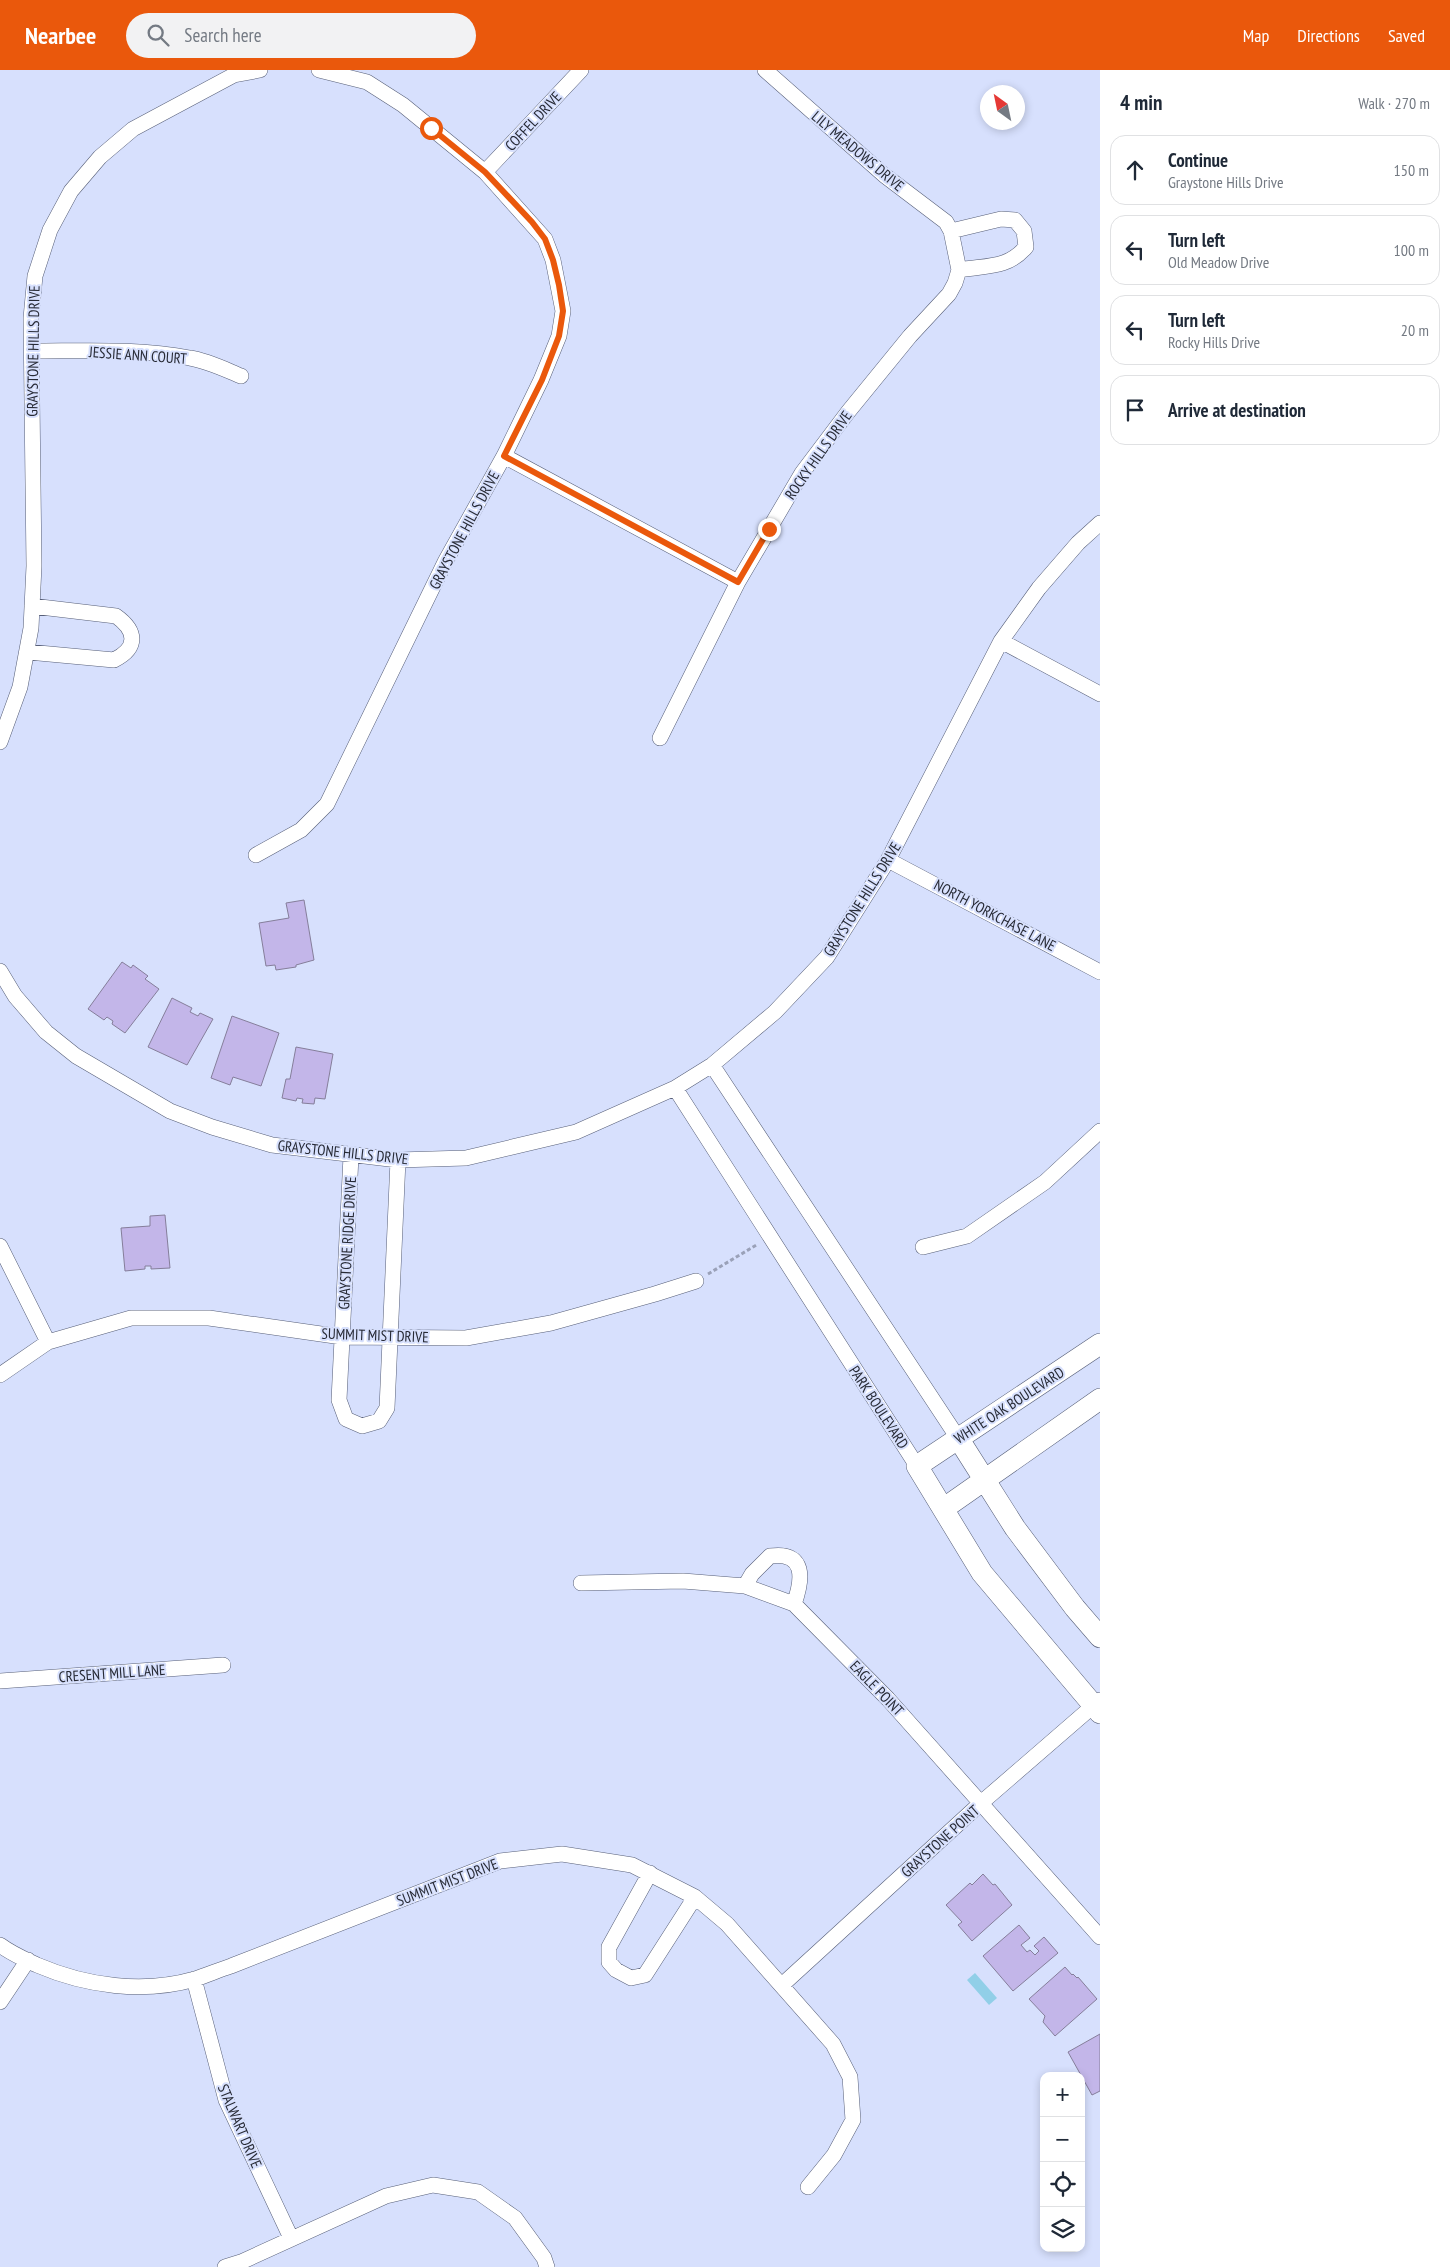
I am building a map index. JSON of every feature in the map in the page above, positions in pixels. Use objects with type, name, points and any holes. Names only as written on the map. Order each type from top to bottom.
[{"type":"street","name":"GRAYSTONE HILLS DRIVE","points":[[0,742],[20,687],[28,652],[34,566],[31,318],[35,276],[50,230],[71,191],[100,157],[133,129],[234,75],[260,70]]},
{"type":"street","name":"GRAYSTONE HILLS DRIVE","points":[[256,856],[301,830],[327,804],[445,562],[504,456],[542,380],[559,336],[563,311],[553,260],[545,239],[485,172],[403,104],[366,82],[319,70]]},
{"type":"street","name":"COFFEL DRIVE","points":[[485,172],[581,70]]},
{"type":"street","name":"LILY MEADOWS DRIVE","points":[[766,70],[884,175],[946,222],[951,231]]},
{"type":"street","points":[[1001,219],[1015,220],[1024,231],[1026,247],[1017,257],[1007,263],[959,270],[951,231],[1001,219]]},
{"type":"street","name":"ROCKY HILLS DRIVE","points":[[660,738],[738,582],[802,473],[860,396],[910,336],[949,294],[959,270]]},
{"type":"street","name":"JESSIE ANN COURT","points":[[32,352],[111,352],[190,358],[214,364],[241,376]]},
{"type":"street","points":[[504,456],[738,582]]},
{"type":"street","name":"GRAYSTONE HILLS DRIVE","points":[[0,971],[15,996],[46,1032],[76,1056],[170,1111],[212,1127],[272,1145],[351,1156],[398,1160],[466,1158],[576,1132],[675,1088],[712,1065],[775,1012],[827,957],[888,860],[1001,641],[1040,588],[1078,543],[1100,523]]},
{"type":"street","points":[[28,652],[114,660],[124,655],[131,644],[132,634],[126,623],[116,616],[32,606]]},
{"type":"street","points":[[1001,641],[1100,694]]},
{"type":"street","name":"NORTH YORKCHASE LANE","points":[[888,860],[1100,972]]},
{"type":"street","points":[[712,1065],[986,1480],[1015,1528],[1075,1608],[1100,1636]]},
{"type":"street","name":"PARK BOULEVARD","points":[[675,1088],[917,1466],[982,1573],[1098,1707]]},
{"type":"street","points":[[923,1247],[967,1236],[1045,1182],[1100,1131]]},
{"type":"street","name":"GRAYSTONE RIDGE DRIVE","points":[[351,1156],[339,1400],[346,1419],[362,1426],[379,1421],[387,1408],[398,1160]]},
{"type":"street","points":[[0,1246],[48,1342]]},
{"type":"street","name":"SUMMIT MIST DRIVE","points":[[0,1375],[48,1342],[131,1318],[208,1318],[342,1336],[390,1335],[466,1338],[551,1323],[696,1281]]},
{"type":"street","name":"WHITE OAK BOULEVARD","points":[[917,1466],[1100,1344]]},
{"type":"street","points":[[943,1509],[1100,1399]]},
{"type":"street","points":[[744,1586],[752,1574],[770,1556],[790,1557],[797,1562],[800,1573],[800,1585],[794,1604]]},
{"type":"street","name":"EAGLE POINT","points":[[581,1583],[683,1580],[744,1586],[794,1604],[888,1699],[1100,1937]]},
{"type":"street","name":"CRESENT MILL LANE","points":[[0,1681],[223,1665]]},
{"type":"street","name":"GRAYSTONE POINT","points":[[782,1985],[981,1804],[1098,1707]]},
{"type":"street","name":"SUMMIT MIST DRIVE","points":[[0,1945],[10,1953],[56,1973],[112,1986],[157,1986],[194,1979],[500,1861],[562,1854],[632,1864],[695,1897],[727,1924],[833,2044],[850,2077],[854,2120],[834,2155],[808,2187]]},
{"type":"street","points":[[650,1873],[609,1947],[609,1962],[616,1970],[623,1974],[631,1978],[645,1975],[695,1897]]},
{"type":"street","points":[[0,2002],[28,1960]]},
{"type":"street","name":"STALWART DRIVE","points":[[194,1979],[226,2100],[291,2238]]},
{"type":"street","points":[[225,2267],[241,2262],[386,2196],[433,2185],[478,2192],[515,2218],[544,2258],[547,2267]]},
{"type":"path","points":[[696,1281],[771,1237]]},
{"type":"water","points":[[975,1973],[997,1998],[989,2005],[967,1980]]},
{"type":"building","points":[[304,900],[314,960],[296,965],[296,967],[276,970],[275,965],[266,966],[259,923],[289,918],[286,903]]},
{"type":"building","points":[[122,962],[131,968],[133,965],[148,976],[145,979],[159,989],[125,1033],[112,1024],[113,1021],[107,1017],[104,1020],[88,1009]]},
{"type":"building","points":[[172,998],[192,1008],[190,1012],[198,1016],[200,1013],[213,1019],[187,1065],[148,1047]]},
{"type":"building","points":[[232,1016],[279,1033],[261,1086],[233,1077],[230,1085],[211,1078]]},
{"type":"building","points":[[296,1047],[333,1054],[325,1099],[315,1098],[314,1104],[302,1103],[303,1099],[297,1098],[296,1101],[282,1098],[286,1079],[290,1079]]},
{"type":"building","points":[[165,1215],[170,1268],[151,1269],[151,1266],[145,1266],[145,1269],[125,1271],[121,1228],[150,1226],[150,1216]]},
{"type":"building","points":[[983,1874],[993,1885],[995,1884],[1012,1905],[972,1941],[958,1925],[962,1922],[946,1905]]},
{"type":"building","points":[[1019,1925],[1030,1938],[1021,1945],[1027,1952],[1030,1950],[1035,1955],[1039,1951],[1034,1946],[1044,1937],[1058,1953],[1013,1991],[983,1956]]},
{"type":"building","points":[[1065,1967],[1072,1975],[1078,1977],[1097,1999],[1055,2036],[1043,2022],[1045,2016],[1029,1999]]},
{"type":"building","points":[[1100,2034],[1100,2091],[1092,2095],[1085,2082],[1085,2072],[1079,2072],[1068,2052]]},
{"type":"route","points":[[431,128],[485,172],[532,222],[545,239],[553,260],[559,285],[563,311],[559,336],[542,380],[504,456],[738,582],[769,529]]}]
